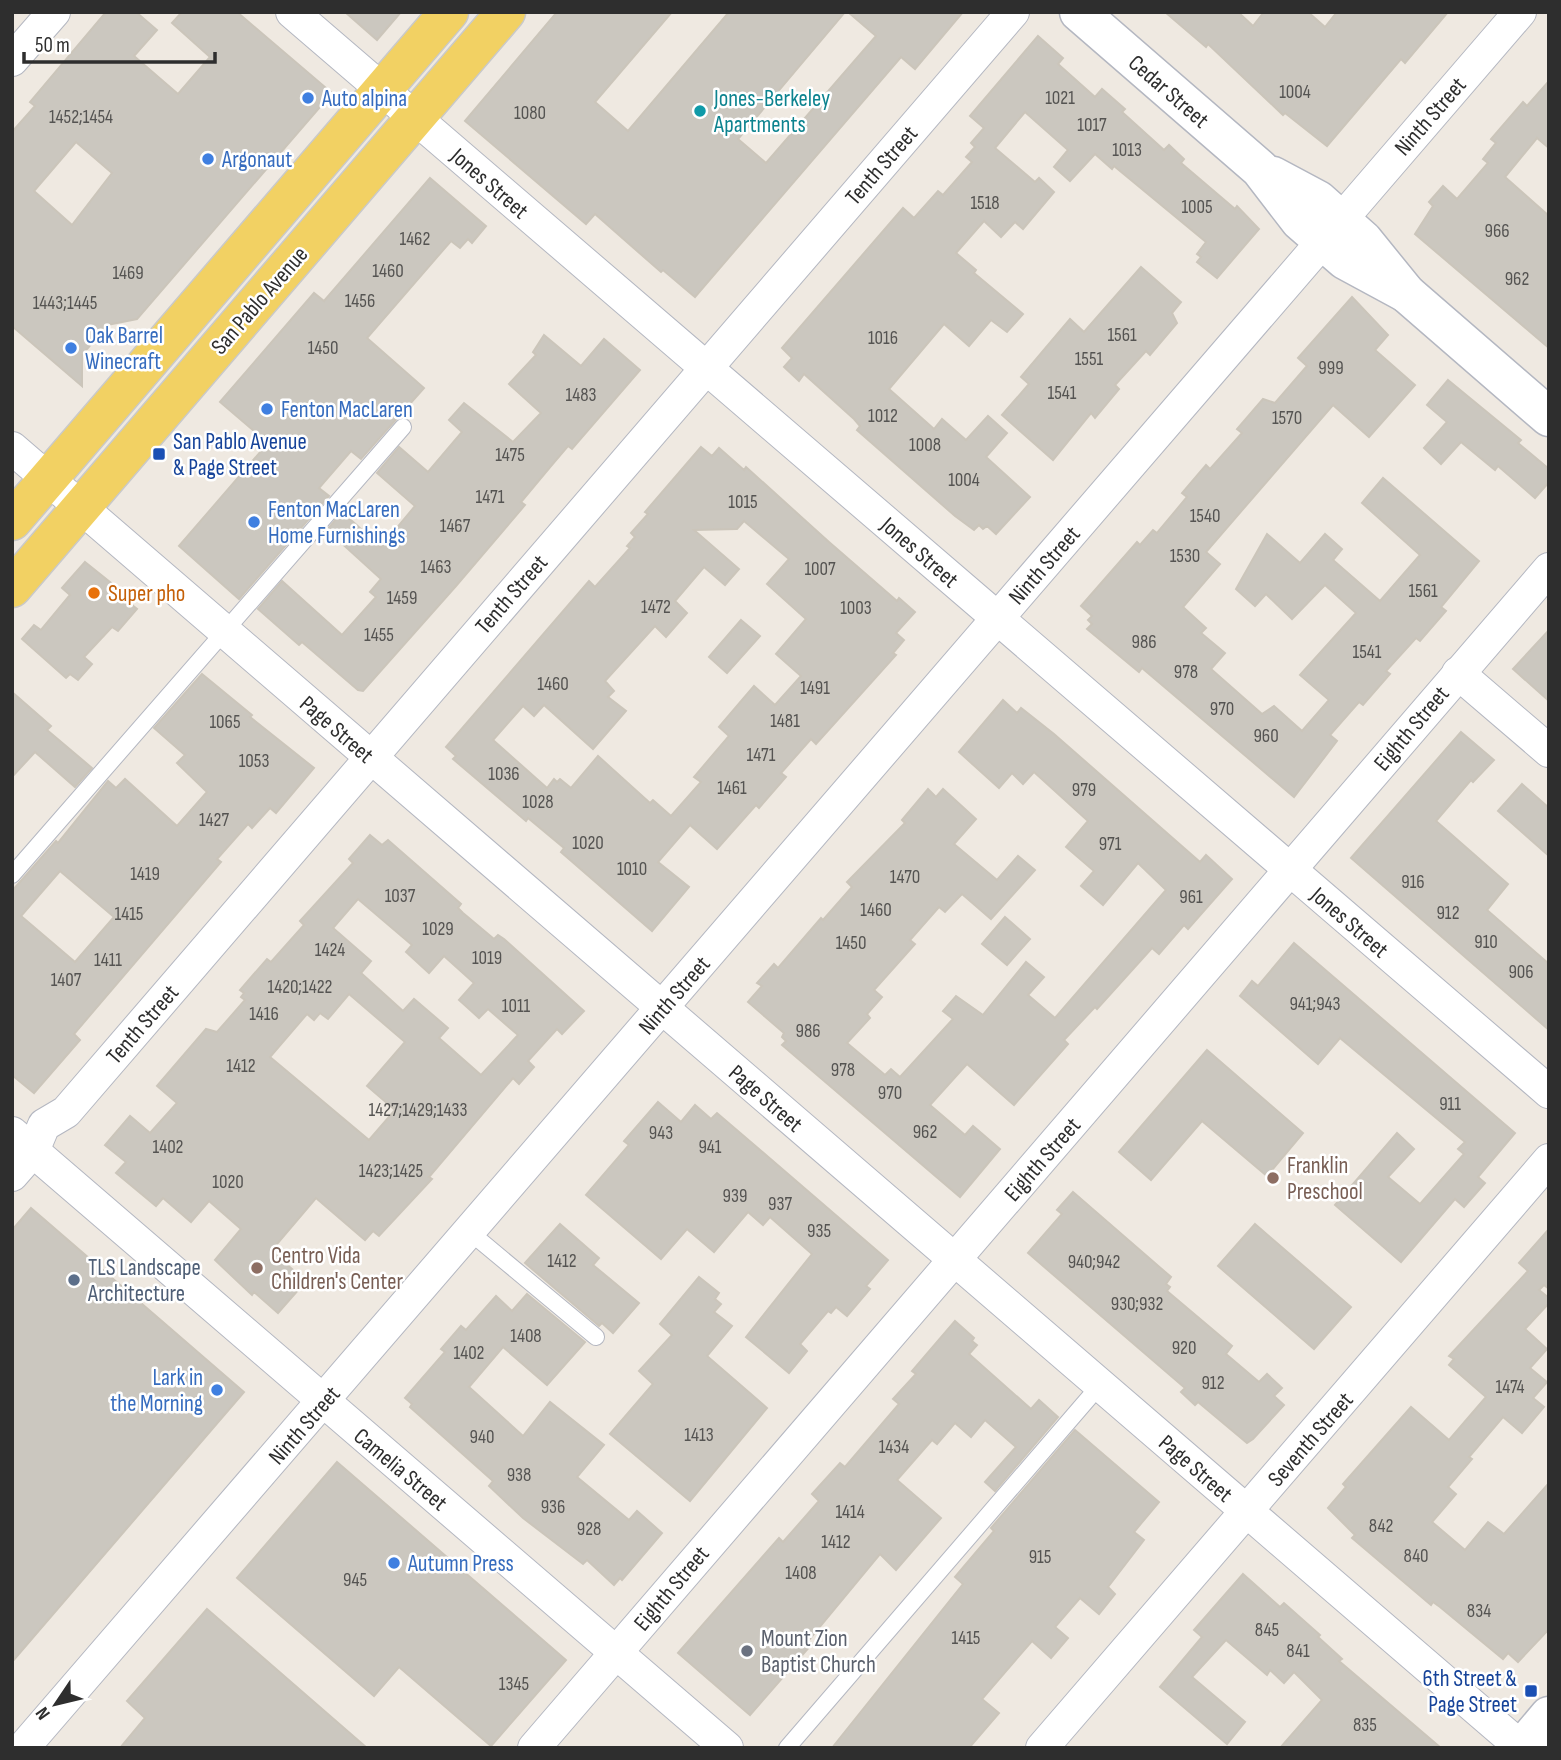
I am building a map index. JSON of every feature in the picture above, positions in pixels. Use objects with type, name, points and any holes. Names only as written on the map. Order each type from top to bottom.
[{"type":"main road","name":"San Pablo Avenue","points":[[12,521],[449,12]]},
{"type":"main road","name":"San Pablo Avenue","points":[[12,588],[506,12]]},
{"type":"street","points":[[12,60],[54,12]]},
{"type":"street","name":"Jones Street","points":[[292,12],[1549,1092]]},
{"type":"street","name":"Tenth Street","points":[[12,1175],[23,1142],[66,1112],[1013,12]]},
{"type":"street","name":"Cedar Street","points":[[1079,12],[1260,169],[1318,200],[1332,231],[1363,240],[1406,293],[1549,417]]},
{"type":"street","name":"Ninth Street","points":[[23,1748],[471,1233],[1520,12]]},
{"type":"street","name":"Page Street","points":[[12,447],[1522,1748]]},
{"type":"street","name":"Eighth Street","points":[[534,1748],[1549,569]]},
{"type":"street","points":[[1458,673],[1549,751]]},
{"type":"street","name":"Camelia Street","points":[[23,1142],[727,1748]]},
{"type":"street","name":"Seventh Street","points":[[1042,1748],[1549,1160]]},
{"type":"street","points":[[1522,1748],[1549,1716]]},
{"type":"lane","points":[[12,875],[402,427]]},
{"type":"lane","points":[[471,1233],[596,1337]]},
{"type":"lane","points":[[787,1748],[1100,1385]]},
{"type":"building","points":[[106,12],[136,12],[157,30],[134,56],[178,94],[210,57],[172,23],[182,12],[237,12],[332,93],[137,319],[107,325],[82,355],[82,386],[12,326],[12,132],[35,106],[30,102]],"holes":[[[76,142],[112,173],[72,225],[34,191]]]},
{"type":"building","points":[[345,12],[401,12],[377,40]]},
{"type":"building","points":[[557,12],[672,12],[595,102],[628,131],[729,12],[845,12],[738,139],[766,163],[876,36],[848,12],[963,12],[915,69],[901,57],[695,297],[663,270],[661,272],[595,214],[586,224],[465,121]]},
{"type":"building","points":[[1165,12],[1238,12],[1253,26],[1264,12],[1308,12],[1325,27],[1337,12],[1448,12],[1405,63],[1401,59],[1327,146],[1285,113],[1283,115],[1208,44],[1206,47]]},
{"type":"building","points":[[1038,36],[1063,58],[1058,64],[1095,97],[1102,89],[1125,109],[1122,112],[1164,150],[1169,145],[1184,159],[1181,163],[1235,209],[1237,206],[1259,229],[1217,278],[1197,262],[1201,257],[1197,254],[1206,242],[1114,166],[1112,169],[1095,154],[1070,181],[1054,167],[1068,150],[1025,112],[995,148],[1035,182],[1039,178],[1054,192],[1023,229],[1015,222],[1001,237],[984,221],[956,253],[976,270],[974,273],[1023,314],[1007,332],[991,320],[969,346],[944,324],[889,389],[934,429],[942,419],[966,440],[988,416],[1007,433],[986,457],[1030,497],[996,534],[987,526],[983,529],[979,525],[974,530],[955,516],[857,430],[860,426],[854,419],[804,374],[799,381],[784,367],[792,358],[782,348],[903,208],[914,218],[938,191],[943,195],[972,162],[966,157],[975,147],[971,143],[984,128],[970,116]]},
{"type":"building","points":[[1549,81],[1549,148],[1537,138],[1505,177],[1549,216],[1549,348],[1415,234],[1433,206],[1429,202],[1443,186],[1457,199],[1488,163],[1483,159],[1496,143],[1491,139],[1523,102],[1527,106]]},
{"type":"building","points":[[430,178],[486,226],[472,243],[468,239],[460,248],[451,241],[367,338],[424,388],[361,459],[351,451],[319,488],[329,496],[239,599],[179,546],[268,443],[220,402],[314,293],[324,301]]},
{"type":"building","points":[[1141,267],[1181,302],[1172,313],[1177,323],[1150,355],[1146,351],[1115,385],[1119,389],[1095,418],[1091,413],[1053,460],[1002,415],[1029,384],[1021,377],[1070,319],[1084,332]]},
{"type":"building","points":[[1352,297],[1388,335],[1375,350],[1415,385],[1369,437],[1333,405],[1206,552],[1220,564],[1183,607],[1206,628],[1201,633],[1225,653],[1211,669],[1262,714],[1274,706],[1302,731],[1329,700],[1300,675],[1356,613],[1325,585],[1292,619],[1266,594],[1255,606],[1236,589],[1267,534],[1300,563],[1325,534],[1342,549],[1333,560],[1380,601],[1420,555],[1362,503],[1383,478],[1479,561],[1441,607],[1446,611],[1420,641],[1416,638],[1386,671],[1390,674],[1363,705],[1359,702],[1330,735],[1337,741],[1294,797],[1142,668],[1139,672],[1087,629],[1092,624],[1088,620],[1092,616],[1081,606],[1137,542],[1140,545],[1153,530],[1157,533],[1187,497],[1182,493],[1206,465],[1210,469],[1242,433],[1237,429],[1263,399],[1275,403],[1307,366],[1298,358]]},
{"type":"building","points":[[544,335],[581,366],[604,339],[640,370],[572,449],[568,446],[521,502],[525,505],[456,586],[363,691],[358,690],[302,642],[299,645],[258,609],[282,581],[342,635],[376,597],[370,592],[381,579],[327,530],[342,512],[381,547],[415,506],[377,473],[399,447],[428,472],[462,432],[449,420],[464,403],[513,442],[541,413],[509,384],[536,355],[533,352]]},
{"type":"building","points":[[1448,380],[1521,440],[1518,443],[1549,469],[1549,482],[1535,498],[1498,466],[1495,470],[1461,442],[1441,464],[1424,448],[1447,422],[1427,405]]},
{"type":"building","points":[[701,447],[712,456],[719,448],[744,470],[746,467],[897,601],[899,598],[915,612],[896,633],[904,640],[893,653],[896,655],[816,744],[811,739],[781,773],[786,777],[759,808],[756,805],[717,849],[690,825],[658,862],[689,887],[652,931],[561,852],[564,848],[528,818],[526,821],[453,759],[456,756],[446,747],[589,581],[595,587],[630,548],[627,546],[635,537],[631,533],[648,514],[645,512]],"holes":[[[744,521],[789,559],[767,584],[806,619],[776,654],[801,676],[775,705],[754,686],[719,727],[729,736],[694,777],[701,782],[671,816],[653,800],[650,803],[598,756],[571,788],[560,779],[557,782],[554,779],[547,788],[493,740],[523,706],[534,716],[544,705],[593,749],[626,711],[608,697],[614,691],[605,681],[655,626],[666,637],[687,613],[675,601],[704,567],[725,585],[739,569],[694,530],[737,529]]]},
{"type":"building","points":[[85,562],[130,598],[127,601],[137,609],[118,631],[112,627],[84,657],[92,664],[78,680],[70,674],[66,678],[22,639],[34,625],[41,630],[70,595],[62,588]]},
{"type":"building","points":[[741,620],[760,636],[727,673],[709,657]]},
{"type":"building","points":[[1549,630],[1549,701],[1513,669]]},
{"type":"building","points":[[202,674],[314,768],[276,813],[270,808],[252,828],[248,824],[217,859],[221,862],[74,1034],[80,1040],[34,1093],[12,1075],[12,891],[56,841],[58,843],[108,781],[116,788],[125,779],[177,826],[207,792],[177,763],[185,755],[154,728]],"holes":[[[60,871],[114,917],[75,962],[21,916]]]},
{"type":"building","points":[[12,692],[51,726],[47,730],[92,768],[75,787],[35,752],[12,777]]},
{"type":"building","points":[[1003,700],[1017,713],[1021,708],[1054,734],[1200,862],[1206,855],[1232,879],[1188,929],[1184,925],[1159,954],[1152,948],[1097,1009],[1095,1007],[1064,1040],[1068,1044],[1014,1105],[967,1064],[930,1105],[965,1135],[973,1126],[1000,1149],[960,1197],[782,1045],[786,1041],[782,1037],[784,1033],[748,1002],[762,986],[757,983],[774,964],[778,968],[821,918],[823,920],[852,887],[847,882],[905,823],[902,820],[928,789],[936,797],[943,789],[976,819],[954,844],[997,880],[1018,856],[1035,870],[991,919],[962,894],[945,912],[939,907],[910,940],[915,944],[874,990],[882,997],[867,1014],[870,1018],[847,1043],[885,1075],[891,1069],[900,1077],[953,1019],[943,1011],[956,996],[983,1015],[1026,962],[1044,977],[1028,995],[1055,1018],[1166,890],[1138,863],[1103,905],[1081,886],[1094,871],[1066,847],[1088,821],[1034,772],[1023,784],[1012,773],[999,788],[959,752]]},
{"type":"building","points":[[1461,732],[1494,760],[1473,782],[1471,780],[1436,821],[1508,884],[1487,910],[1549,964],[1549,1030],[1351,858]]},
{"type":"building","points":[[1522,784],[1549,808],[1549,856],[1498,811]]},
{"type":"building","points":[[370,835],[382,845],[388,840],[461,904],[458,908],[463,913],[494,939],[498,935],[504,939],[584,1011],[562,1034],[557,1029],[528,1061],[534,1067],[519,1084],[513,1078],[429,1177],[432,1179],[379,1236],[373,1231],[365,1240],[316,1198],[271,1251],[306,1281],[278,1313],[254,1292],[252,1295],[215,1260],[241,1229],[209,1201],[191,1222],[163,1198],[156,1206],[116,1173],[126,1162],[105,1145],[130,1116],[150,1133],[177,1103],[157,1086],[206,1029],[217,1032],[245,1000],[241,997],[244,993],[240,990],[267,959],[271,962],[304,925],[300,921],[353,863],[349,859]],"holes":[[[358,899],[412,945],[406,952],[429,973],[444,956],[474,983],[459,1000],[479,1018],[488,1009],[518,1035],[481,1075],[439,1038],[448,1028],[414,999],[403,1011],[361,973],[371,961],[333,928]],[[349,994],[405,1042],[367,1086],[395,1110],[369,1140],[270,1057],[307,1014],[314,1020],[320,1013],[328,1019]]]},
{"type":"building","points":[[1005,917],[1030,939],[1007,965],[982,944]]},
{"type":"building","points":[[1294,943],[1515,1133],[1478,1177],[1485,1183],[1464,1207],[1455,1199],[1401,1262],[1335,1205],[1397,1133],[1414,1149],[1388,1177],[1420,1204],[1464,1154],[1458,1149],[1465,1142],[1340,1038],[1318,1064],[1240,996],[1252,981],[1258,986]]},
{"type":"building","points":[[1207,1050],[1303,1133],[1267,1176],[1202,1121],[1151,1180],[1119,1152]]},
{"type":"building","points":[[658,1102],[681,1122],[695,1105],[711,1119],[717,1113],[888,1260],[866,1286],[870,1289],[847,1316],[836,1307],[831,1313],[828,1311],[800,1344],[807,1351],[789,1373],[746,1337],[812,1254],[770,1217],[763,1225],[748,1212],[714,1252],[687,1229],[661,1259],[586,1195],[629,1145],[624,1141]]},
{"type":"building","points":[[1073,1192],[1171,1277],[1166,1284],[1170,1287],[1167,1291],[1232,1346],[1226,1354],[1259,1382],[1267,1374],[1282,1388],[1274,1396],[1284,1405],[1253,1439],[1247,1443],[1198,1402],[1195,1405],[1181,1392],[1185,1388],[1028,1253],[1062,1214],[1057,1210]]},
{"type":"building","points":[[31,1208],[244,1392],[12,1662],[12,1230]]},
{"type":"building","points":[[560,1224],[599,1258],[593,1265],[639,1303],[613,1333],[602,1323],[599,1326],[525,1263]]},
{"type":"building","points":[[1255,1224],[1351,1307],[1314,1349],[1218,1266]]},
{"type":"building","points":[[1549,1229],[1549,1289],[1544,1285],[1539,1290],[1549,1298],[1549,1303],[1525,1329],[1547,1349],[1530,1368],[1547,1382],[1533,1398],[1544,1407],[1522,1433],[1503,1417],[1448,1487],[1456,1494],[1432,1522],[1465,1550],[1488,1522],[1504,1534],[1549,1483],[1549,1629],[1518,1662],[1508,1653],[1503,1659],[1440,1607],[1433,1602],[1431,1605],[1352,1538],[1355,1535],[1328,1508],[1346,1487],[1343,1484],[1411,1407],[1449,1440],[1486,1397],[1449,1365],[1454,1359],[1449,1356],[1528,1271],[1519,1263]]},
{"type":"building","points":[[699,1277],[719,1293],[715,1299],[721,1304],[714,1312],[732,1326],[707,1356],[767,1408],[690,1501],[610,1434],[653,1384],[639,1371],[672,1335],[660,1324]]},
{"type":"building","points":[[527,1294],[585,1342],[547,1385],[503,1347],[469,1387],[523,1436],[550,1402],[604,1445],[577,1477],[629,1520],[637,1511],[662,1533],[622,1580],[620,1578],[614,1585],[587,1560],[583,1564],[523,1518],[489,1486],[493,1481],[410,1407],[412,1404],[405,1398],[445,1352],[441,1349],[461,1326],[466,1330],[496,1296],[512,1311]]},
{"type":"building","points":[[955,1321],[974,1338],[972,1341],[977,1345],[969,1354],[1031,1409],[1039,1400],[1058,1417],[995,1491],[985,1482],[1016,1447],[985,1420],[971,1437],[955,1423],[937,1444],[932,1440],[897,1480],[941,1518],[896,1570],[880,1554],[808,1641],[812,1644],[750,1715],[678,1653],[779,1538],[783,1542],[819,1501],[812,1494],[840,1463],[845,1467],[899,1404],[893,1399],[916,1374],[912,1371]]},
{"type":"building","points":[[1075,1430],[1159,1502],[1134,1532],[1144,1540],[1108,1587],[1115,1594],[1099,1614],[1080,1598],[1055,1627],[1068,1638],[1051,1658],[1032,1641],[982,1699],[999,1713],[969,1748],[832,1748],[963,1584],[955,1577],[994,1531],[991,1528]]},
{"type":"building","points":[[337,1462],[566,1660],[491,1746],[399,1667],[374,1696],[237,1578]]},
{"type":"building","points":[[1243,1574],[1280,1607],[1284,1603],[1320,1635],[1318,1637],[1342,1659],[1339,1661],[1441,1748],[1280,1748],[1322,1700],[1294,1672],[1284,1683],[1270,1670],[1267,1675],[1226,1640],[1192,1677],[1245,1722],[1227,1744],[1160,1687],[1202,1637],[1194,1630]]},
{"type":"building","points":[[207,1609],[367,1748],[120,1748],[145,1718],[127,1701]]},
{"type":"place","name":"Auto alpina","points":[[308,98]]},
{"type":"place","name":"Jones-Berkeley Apartments","points":[[700,111]]},
{"type":"place","name":"Argonaut","points":[[208,159]]},
{"type":"place","name":"Oak Barrel Winecraft","points":[[71,348]]},
{"type":"place","name":"Fenton MacLaren","points":[[267,409]]},
{"type":"place","name":"San Pablo Avenue & Page Street","points":[[159,454]]},
{"type":"place","name":"Fenton MacLaren Home Furnishings","points":[[254,522]]},
{"type":"place","name":"Super pho","points":[[94,593]]},
{"type":"place","name":"Franklin Preschool","points":[[1273,1178]]},
{"type":"place","name":"Centro Vida Children's Center","points":[[257,1268]]},
{"type":"place","name":"TLS Landscape Architecture","points":[[74,1280]]},
{"type":"place","name":"Lark in the Morning","points":[[217,1390]]},
{"type":"place","name":"Autumn Press","points":[[394,1563]]},
{"type":"place","name":"Mount Zion Baptist Church","points":[[747,1651]]},
{"type":"place","name":"6th Street & Page Street","points":[[1531,1691]]}]
